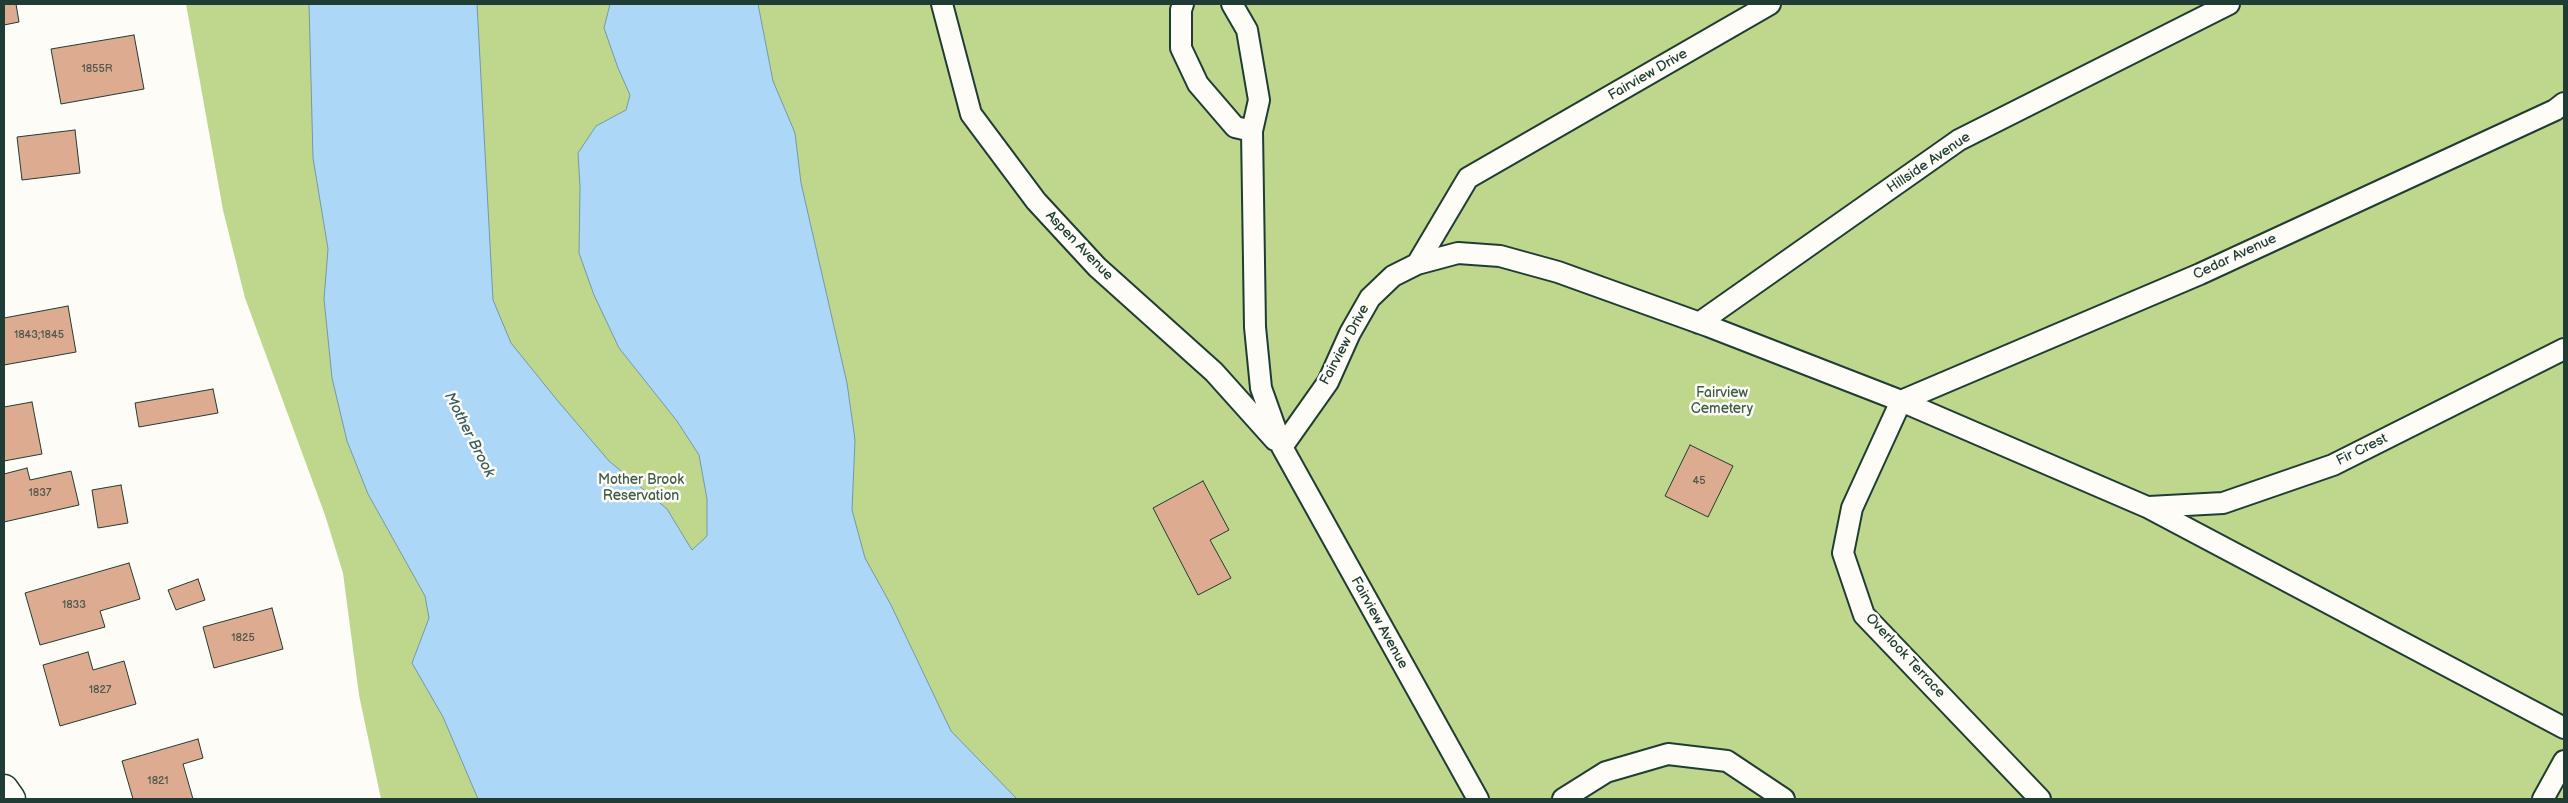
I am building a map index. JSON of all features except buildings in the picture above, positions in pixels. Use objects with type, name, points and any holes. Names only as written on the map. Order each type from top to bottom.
[{"type":"street","points":[[4,789],[11,799]]},
{"type":"lane","name":"Aspen Avenue","points":[[942,4],[971,114],[1036,200],[1097,267],[1214,372],[1282,447]]},
{"type":"lane","points":[[1183,4],[1181,10],[1181,48],[1198,84],[1235,126],[1252,131]]},
{"type":"lane","points":[[1232,4],[1247,30],[1259,100],[1252,131],[1256,336],[1261,388],[1282,447]]},
{"type":"lane","name":"Fairview Drive","points":[[1282,447],[1328,382],[1350,333],[1370,298],[1393,276],[1417,264],[1468,178],[1770,4]]},
{"type":"lane","name":"Hillside Avenue","points":[[1699,323],[1959,140],[2229,4]]},
{"type":"lane","name":"Cedar Avenue","points":[[1901,401],[2200,274],[2555,110],[2564,103]]},
{"type":"lane","points":[[1417,264],[1458,253],[1500,256],[1558,272],[1699,323],[1901,401],[2147,507],[2564,728]]},
{"type":"lane","name":"Fir Crest","points":[[2147,507],[2223,504],[2333,465],[2564,349]]},
{"type":"lane","name":"Overlook Terrace","points":[[1901,401],[1852,508],[1843,553],[1864,614],[2040,799]]},
{"type":"lane","name":"Fairview Avenue","points":[[1282,447],[1478,799]]},
{"type":"lane","points":[[1563,799],[1606,772],[1668,754],[1727,761],[1784,799]]},
{"type":"lane","points":[[2543,799],[2564,760]]},
{"type":"green space","name":"Fairview Cemetery","points":[[186,4],[2564,4],[2564,799],[381,799],[359,695],[343,573],[325,515],[245,298],[223,210]]},
{"type":"water","name":"Mother Brook Reservation","points":[[309,4],[477,4],[493,300],[511,343],[609,461],[667,509],[692,550],[707,536],[707,499],[699,455],[677,421],[619,348],[594,295],[579,253],[580,187],[578,153],[596,126],[626,110],[630,95],[604,28],[610,4],[758,4],[773,81],[795,133],[801,183],[847,383],[855,440],[852,510],[865,558],[891,605],[951,731],[1017,799],[478,799],[443,717],[412,663],[429,618],[425,596],[368,494],[347,441],[332,378],[324,299],[328,249],[313,158]]},
{"type":"water label","name":"Mother Brook","points":[[469,435]]}]
